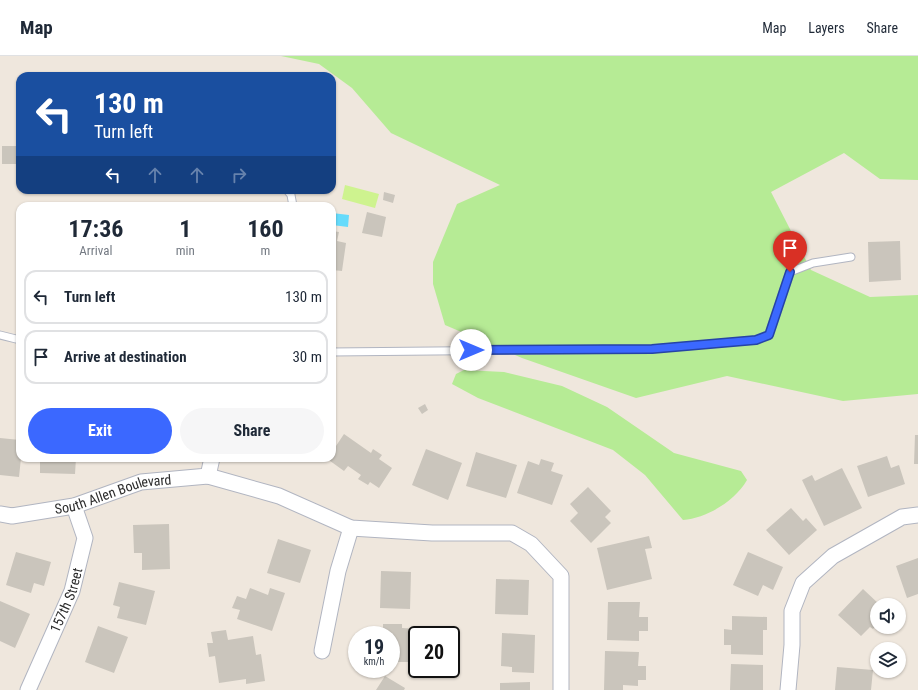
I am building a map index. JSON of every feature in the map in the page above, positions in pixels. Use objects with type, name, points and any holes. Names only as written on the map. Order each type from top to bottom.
[{"type":"street","points":[[211,462],[208,476],[279,496],[351,528],[432,533],[512,533],[531,544],[561,576],[561,690]]},
{"type":"street","name":"South Allen Boulevard","points":[[0,514],[12,516],[74,506],[141,482],[208,476]]},
{"type":"street","name":"157th Street","points":[[28,690],[72,591],[85,538],[74,506]]},
{"type":"street","points":[[788,690],[792,645],[792,611],[803,583],[833,556],[902,517],[918,515]]},
{"type":"street","points":[[322,651],[338,571],[351,528]]},
{"type":"lane","points":[[336,352],[652,349],[756,340],[769,335],[790,272],[813,263],[851,257]]},
{"type":"lane","points":[[0,335],[16,340]]},
{"type":"green space","points":[[281,56],[918,56],[918,180],[880,179],[844,153],[771,192],[811,270],[870,297],[918,295],[918,394],[843,401],[727,376],[636,398],[522,358],[445,325],[433,284],[433,262],[457,204],[500,185],[391,133],[352,88],[336,76],[336,72],[330,72],[319,64]]},
{"type":"green space","points":[[345,185],[379,194],[375,208],[342,199]]},
{"type":"green space","points":[[464,370],[504,372],[562,386],[607,407],[674,453],[741,471],[747,480],[735,495],[720,507],[701,516],[683,520],[645,475],[613,450],[478,398],[452,384],[456,374]]},
{"type":"water","points":[[336,213],[349,215],[348,227],[336,226]]},
{"type":"building","points":[[2,146],[16,146],[16,164],[2,164]]},
{"type":"building","points":[[384,192],[395,195],[393,203],[383,200]]},
{"type":"building","points":[[367,212],[386,217],[382,237],[362,233]]},
{"type":"building","points":[[336,232],[339,232],[337,241],[346,243],[342,271],[336,270]]},
{"type":"building","points":[[900,241],[901,280],[869,282],[868,242]]},
{"type":"building","points":[[425,404],[428,410],[422,414],[418,408]]},
{"type":"building","points":[[344,434],[371,453],[373,449],[382,455],[379,459],[392,468],[379,488],[370,482],[368,485],[358,479],[361,475],[348,466],[344,471],[332,462],[336,462],[336,446]]},
{"type":"building","points":[[915,435],[918,435],[918,464],[914,464]]},
{"type":"building","points":[[0,438],[16,440],[16,462],[21,462],[19,477],[0,475]]},
{"type":"building","points":[[426,449],[462,463],[448,500],[412,485]]},
{"type":"building","points":[[476,452],[517,465],[506,498],[466,486]]},
{"type":"building","points":[[887,456],[891,468],[899,465],[905,484],[868,497],[857,466]]},
{"type":"building","points":[[541,459],[554,463],[551,471],[563,475],[552,505],[517,493],[528,461],[539,465]]},
{"type":"building","points":[[40,462],[76,462],[75,474],[40,473]]},
{"type":"building","points":[[842,468],[862,508],[824,526],[802,480],[812,475],[815,481]]},
{"type":"building","points":[[588,487],[611,511],[605,517],[611,523],[591,543],[570,521],[578,513],[570,504]]},
{"type":"building","points":[[791,508],[803,521],[806,518],[817,530],[789,555],[766,530]]},
{"type":"building","points":[[169,524],[170,569],[142,570],[142,553],[134,553],[133,525]]},
{"type":"building","points":[[649,536],[652,548],[645,549],[652,579],[607,590],[597,548]]},
{"type":"building","points":[[278,539],[311,550],[300,583],[267,573]]},
{"type":"building","points":[[16,552],[51,562],[44,586],[34,583],[31,593],[6,585]]},
{"type":"building","points":[[748,552],[783,567],[773,590],[763,585],[758,596],[733,585]]},
{"type":"building","points":[[918,558],[918,594],[907,598],[896,566]]},
{"type":"building","points":[[381,571],[411,572],[410,609],[380,608]]},
{"type":"building","points":[[496,579],[529,580],[528,615],[495,614]]},
{"type":"building","points":[[119,582],[155,591],[146,625],[117,618],[120,607],[113,605]]},
{"type":"building","points":[[250,588],[268,595],[270,588],[285,593],[272,631],[237,619],[240,610],[232,608],[237,596],[246,599]]},
{"type":"building","points":[[863,589],[873,598],[870,598],[870,627],[861,636],[838,615]]},
{"type":"building","points":[[0,601],[30,614],[15,648],[0,641]]},
{"type":"building","points":[[608,602],[640,602],[639,617],[648,617],[648,631],[639,631],[639,641],[607,640]]},
{"type":"building","points":[[732,616],[767,617],[767,630],[763,630],[763,655],[731,654],[731,645],[724,645],[724,629],[732,630]]},
{"type":"building","points":[[383,624],[402,624],[402,628],[408,628],[408,662],[400,662],[400,626],[383,626]]},
{"type":"building","points":[[98,626],[128,637],[114,673],[85,662]]},
{"type":"building","points":[[226,630],[228,640],[253,636],[256,655],[261,654],[265,681],[246,684],[246,679],[219,683],[215,656],[209,657],[207,643],[213,643],[211,632]]},
{"type":"building","points":[[502,633],[535,635],[534,673],[512,672],[512,667],[501,666]]},
{"type":"building","points":[[605,651],[639,652],[638,666],[646,666],[646,680],[638,680],[638,686],[623,685],[623,690],[604,690]]},
{"type":"building","points":[[731,664],[763,665],[763,690],[730,690]]},
{"type":"building","points":[[837,667],[870,670],[870,678],[872,678],[871,690],[835,690]]},
{"type":"building","points":[[384,678],[388,678],[405,688],[404,690],[376,690]]},
{"type":"building","points":[[530,682],[530,690],[500,690],[500,683]]},
{"type":"route","points":[[471,350],[652,349],[756,340],[769,335],[783,289],[790,272]]}]
